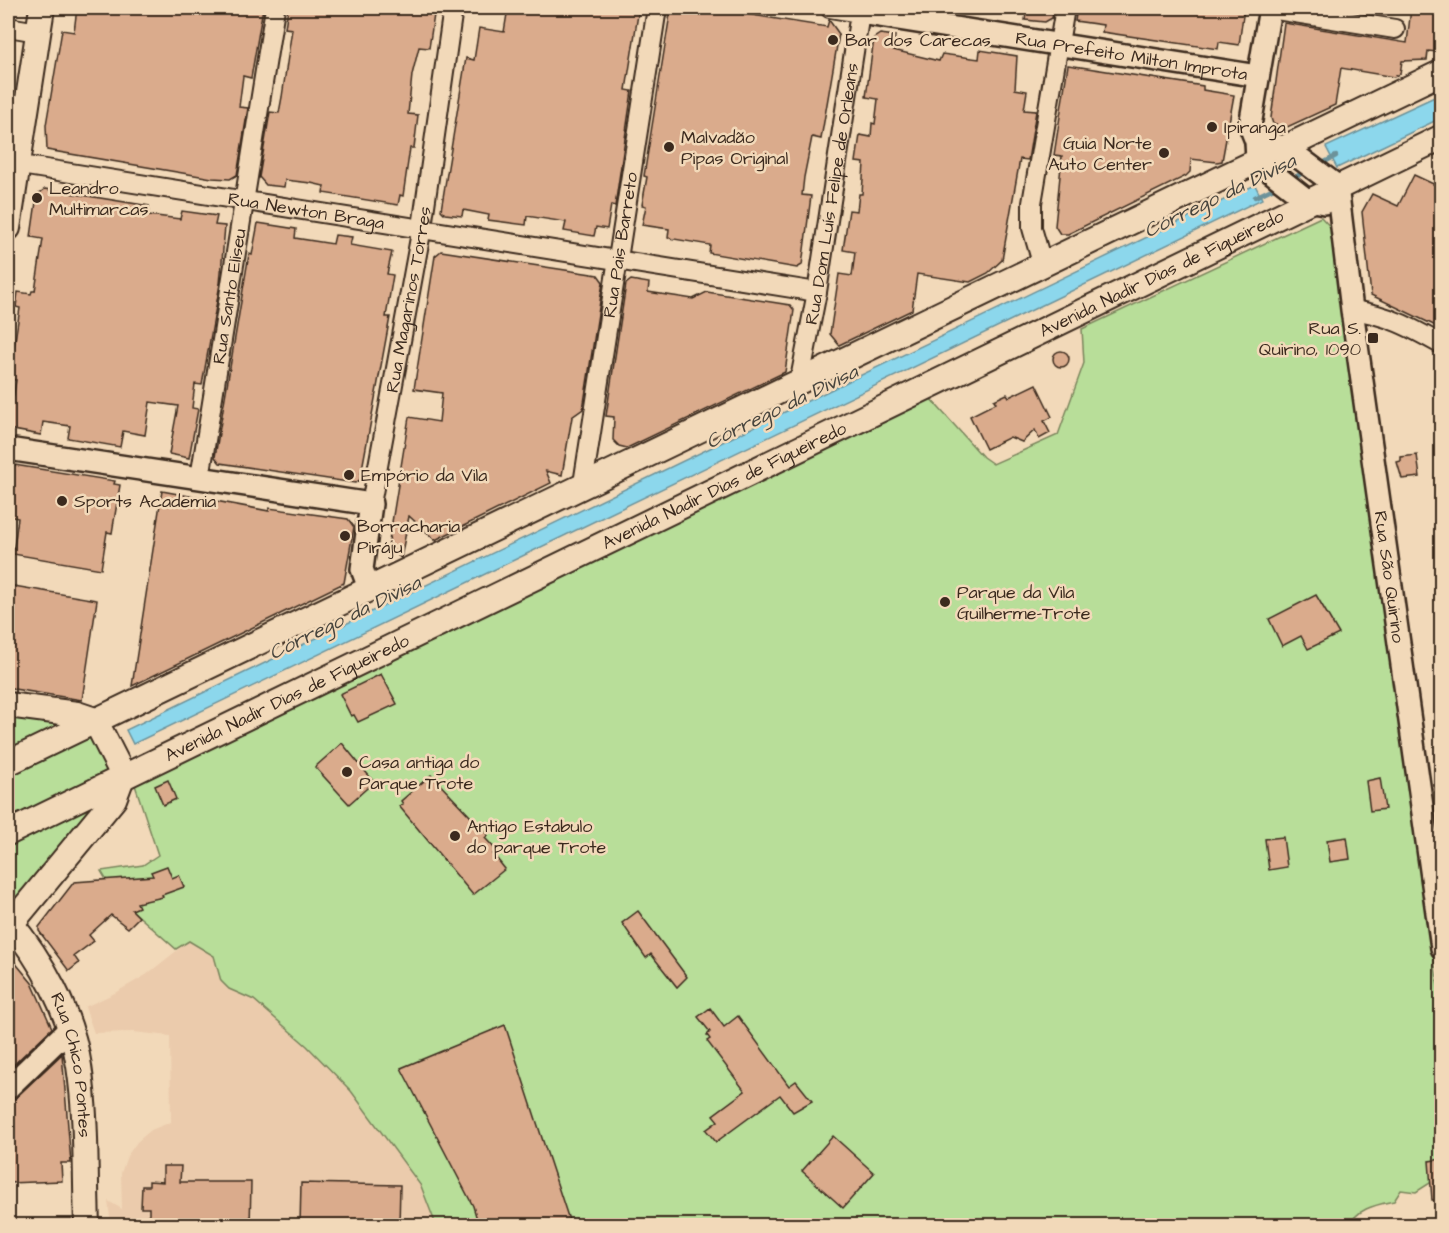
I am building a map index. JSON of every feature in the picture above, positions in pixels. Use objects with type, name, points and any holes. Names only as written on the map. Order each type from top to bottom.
[{"type":"main road","points":[[8,228],[12,164],[42,8]]},
{"type":"main road","points":[[8,763],[1042,262],[1257,151],[1285,147],[1442,72]]},
{"type":"main road","name":"Avenida Nadir Dias de Figueiredo","points":[[8,833],[1307,200],[1338,196],[1442,137]]},
{"type":"main road","points":[[8,705],[77,714],[95,720],[123,775],[114,799],[9,922]]},
{"type":"main road","name":"Rua Chico Pontes","points":[[9,922],[51,985],[70,1029],[79,1066],[87,1226]]},
{"type":"street","name":"Rua Santo Eliseu","points":[[200,478],[275,8]]},
{"type":"street","name":"Rua Magarinos Torres","points":[[369,588],[362,569],[370,504],[422,227],[453,8]]},
{"type":"street","name":"Rua Pais Barreto","points":[[583,484],[620,258],[657,8]]},
{"type":"street","name":"Rua Prefeito Milton Improta","points":[[830,8],[860,10],[1258,76]]},
{"type":"street","points":[[1042,262],[1032,228],[1032,203],[1065,8]]},
{"type":"street","points":[[1307,200],[1257,151],[1250,126],[1270,8],[1395,28]]},
{"type":"street","name":"Rua Dom Luís Felipe de Orleans","points":[[800,379],[817,292],[860,10]]},
{"type":"street","points":[[8,27],[39,32]]},
{"type":"street","points":[[1285,147],[1338,196]]},
{"type":"street","name":"Rua Newton Braga","points":[[12,164],[620,258],[817,292]]},
{"type":"street","name":"Rua São Quirino","points":[[1338,196],[1442,948]]},
{"type":"street","points":[[1352,310],[1375,312],[1398,321],[1442,345]]},
{"type":"street","points":[[8,448],[370,504]]},
{"type":"street","points":[[8,1088],[70,1029]]},
{"type":"shaded area","points":[[189,941],[214,956],[221,981],[229,989],[254,999],[307,1046],[351,1091],[421,1186],[436,1225],[111,1225],[108,1201],[122,1209],[121,1173],[127,1156],[137,1142],[151,1130],[171,1122],[170,1036],[133,1032],[94,1033],[85,1007],[146,975]]},
{"type":"green space","name":"Parque da Vila Guilherme-Trote","points":[[1321,217],[1333,230],[1441,1009],[1441,1176],[1416,1192],[1401,1190],[1394,1201],[1362,1211],[1349,1226],[436,1225],[421,1186],[351,1091],[307,1046],[254,1000],[229,989],[221,981],[214,956],[189,941],[176,949],[116,896],[101,871],[143,865],[158,855],[134,782],[929,397],[983,457],[993,464],[1058,435],[1084,363],[1082,329]]},
{"type":"green space","points":[[8,711],[80,722],[114,773],[110,789],[8,911]]},
{"type":"water","points":[[1441,94],[1441,118],[1337,168],[1326,147]]},
{"type":"water","points":[[1255,185],[1262,199],[133,744],[126,730]]},
{"type":"building","points":[[77,8],[263,8],[251,78],[243,76],[239,107],[248,108],[237,175],[230,179],[212,178],[47,150],[46,125],[62,30],[74,32]]},
{"type":"building","points":[[288,8],[435,8],[429,48],[419,47],[412,75],[408,114],[418,115],[414,148],[410,148],[403,196],[400,195],[398,205],[323,193],[324,186],[311,183],[285,180],[284,187],[266,185],[259,177],[270,112],[279,113],[282,97],[292,29],[285,28]]},
{"type":"building","points":[[508,8],[639,8],[626,90],[632,91],[615,206],[611,205],[607,229],[596,227],[594,236],[564,231],[566,222],[527,216],[526,225],[488,220],[489,215],[463,210],[462,216],[445,214],[441,210],[466,58],[474,60],[479,28],[504,32]]},
{"type":"building","points":[[671,8],[708,8],[827,27],[829,20],[839,34],[821,139],[812,137],[804,177],[802,195],[811,196],[802,265],[797,268],[709,253],[710,245],[668,238],[669,229],[642,225],[646,206],[642,205],[647,177],[644,176]]},
{"type":"building","points":[[1027,8],[1054,8],[1052,18],[1045,22],[1025,20]]},
{"type":"building","points":[[1077,8],[1127,12],[1127,8],[1244,8],[1239,45],[1219,42],[1218,49],[1102,32],[1103,25],[1075,21]]},
{"type":"building","points":[[1411,8],[1442,8],[1442,49],[1438,49],[1438,52],[1428,51],[1427,60],[1402,61],[1400,74],[1394,77],[1341,68],[1335,105],[1285,128],[1273,124],[1271,118],[1284,23],[1407,43]]},
{"type":"building","points":[[880,34],[895,36],[893,50],[939,61],[942,54],[979,59],[980,50],[1017,56],[1015,89],[1027,91],[1024,110],[1036,111],[1028,160],[1020,159],[1002,260],[988,273],[970,282],[917,274],[912,310],[839,345],[830,334],[839,274],[852,276],[855,252],[843,250],[849,210],[857,211],[859,194],[862,194],[864,163],[856,162],[860,135],[871,137],[872,123],[875,124],[878,99],[866,97],[874,38]]},
{"type":"building","points":[[1068,65],[1203,86],[1203,90],[1234,95],[1222,161],[1191,159],[1190,172],[1186,176],[1068,234],[1060,234],[1055,226],[1062,156],[1054,155]]},
{"type":"building","points":[[1414,175],[1442,188],[1442,321],[1438,327],[1371,295],[1362,212],[1372,194],[1398,206]]},
{"type":"building","points":[[45,189],[149,206],[148,215],[180,219],[182,211],[217,216],[215,225],[225,226],[220,284],[202,385],[195,384],[192,408],[198,409],[189,458],[169,454],[178,406],[150,402],[145,435],[123,431],[120,447],[68,438],[70,426],[43,422],[41,435],[8,429],[8,405],[12,406],[16,380],[9,379],[20,308],[16,307],[18,292],[31,294],[35,291],[43,239],[31,237],[37,195]]},
{"type":"building","points":[[258,223],[296,229],[295,238],[333,244],[335,235],[352,237],[350,245],[392,252],[387,274],[393,275],[386,317],[390,317],[360,480],[355,483],[220,463],[215,457],[249,254],[252,255]]},
{"type":"building","points":[[441,251],[598,275],[603,282],[583,409],[572,417],[562,475],[546,471],[551,483],[435,540],[409,516],[401,558],[388,547],[409,417],[439,422],[442,393],[414,389],[435,256]]},
{"type":"building","points":[[631,280],[649,283],[648,292],[693,299],[707,292],[790,305],[794,310],[785,372],[627,448],[619,446],[613,440],[614,417],[606,416],[626,284]]},
{"type":"building","points":[[1058,351],[1064,351],[1069,359],[1067,365],[1058,367],[1053,362],[1053,356]]},
{"type":"building","points":[[1036,384],[1052,417],[1044,421],[1050,433],[1039,439],[1035,430],[1022,442],[1010,437],[986,449],[970,416],[996,403],[994,400],[1007,394],[1009,397]]},
{"type":"building","points":[[1417,455],[1420,477],[1402,479],[1397,462],[1401,461],[1401,457]]},
{"type":"building","name":"Sports Academia","points":[[8,464],[115,481],[114,484],[120,485],[112,533],[107,532],[101,569],[13,554],[18,518],[8,516]]},
{"type":"building","points":[[162,491],[269,511],[269,508],[348,519],[354,527],[344,583],[132,686]]},
{"type":"building","points":[[8,585],[97,600],[82,700],[8,688]]},
{"type":"building","points":[[1316,595],[1339,634],[1308,649],[1301,636],[1282,646],[1269,619]]},
{"type":"building","points":[[381,674],[397,704],[358,722],[354,715],[351,716],[340,694]]},
{"type":"building","name":"Casa antiga do Parque Trote","points":[[342,743],[374,782],[349,804],[315,767]]},
{"type":"building","name":"Antigo Estabulo do parque Trote","points":[[431,775],[488,835],[485,838],[497,851],[493,854],[505,869],[473,895],[399,806],[403,804],[401,801]]},
{"type":"building","points":[[1380,778],[1385,809],[1370,811],[1366,781]]},
{"type":"building","points":[[168,780],[176,799],[163,805],[155,786]]},
{"type":"building","points":[[1283,837],[1287,867],[1269,870],[1265,839]]},
{"type":"building","points":[[1347,837],[1350,859],[1330,862],[1327,840]]},
{"type":"building","points":[[167,866],[172,878],[179,875],[184,887],[162,895],[163,897],[137,903],[139,907],[132,910],[139,917],[128,928],[111,915],[89,935],[94,941],[74,956],[79,963],[69,971],[39,931],[39,927],[74,882],[153,876],[151,872]]},
{"type":"building","points":[[638,911],[687,977],[677,987],[651,954],[646,958],[622,923]]},
{"type":"building","points":[[8,954],[32,983],[52,1028],[8,1070]]},
{"type":"building","points":[[710,1008],[724,1027],[738,1016],[789,1086],[796,1081],[812,1101],[793,1112],[780,1095],[716,1142],[706,1130],[718,1121],[713,1115],[745,1091],[707,1041],[710,1039],[707,1035],[710,1032],[698,1017]]},
{"type":"building","points":[[505,1025],[571,1226],[513,1226],[511,1222],[501,1226],[479,1226],[473,1206],[401,1068]]},
{"type":"building","points":[[62,1054],[71,1163],[61,1163],[62,1181],[8,1183],[8,1105]]},
{"type":"building","points":[[833,1136],[874,1173],[843,1208],[802,1171]]},
{"type":"building","points":[[1442,1159],[1442,1200],[1432,1200],[1429,1161]]},
{"type":"building","points":[[163,1166],[181,1166],[180,1182],[251,1182],[250,1226],[149,1225],[149,1208],[141,1208],[142,1186],[149,1186],[149,1181],[163,1182]]},
{"type":"building","points":[[301,1183],[400,1185],[399,1226],[300,1226]]},
{"type":"waterway","name":"Córrego da Divisa","points":[[1319,165],[1336,156]]},
{"type":"waterway","name":"Córrego da Divisa","points":[[1290,180],[1306,171]]},
{"type":"waterway","name":"Córrego da Divisa","points":[[1255,197],[1280,185]]},
{"type":"place","name":"Bar dos Carecas","points":[[833,40]]},
{"type":"place","name":"Ipiranga","points":[[1212,127]]},
{"type":"place","name":"Malvadão Pipas Original","points":[[669,147]]},
{"type":"place","name":"Guia Norte Auto Center","points":[[1164,153]]},
{"type":"place","name":"Leandro Multimarcas","points":[[37,198]]},
{"type":"place","name":"Rua S. Quirino, 1090","points":[[1373,338]]},
{"type":"place","name":"Empório da Vila","points":[[349,475]]},
{"type":"place","name":"Sports Academia","points":[[62,501]]},
{"type":"place","name":"Borracharia Piráju","points":[[345,536]]},
{"type":"place","name":"Parque da Vila Guilherme-Trote","points":[[945,602]]},
{"type":"place","name":"Casa antiga do Parque Trote","points":[[347,772]]},
{"type":"place","name":"Antigo Estabulo do parque Trote","points":[[455,836]]}]
